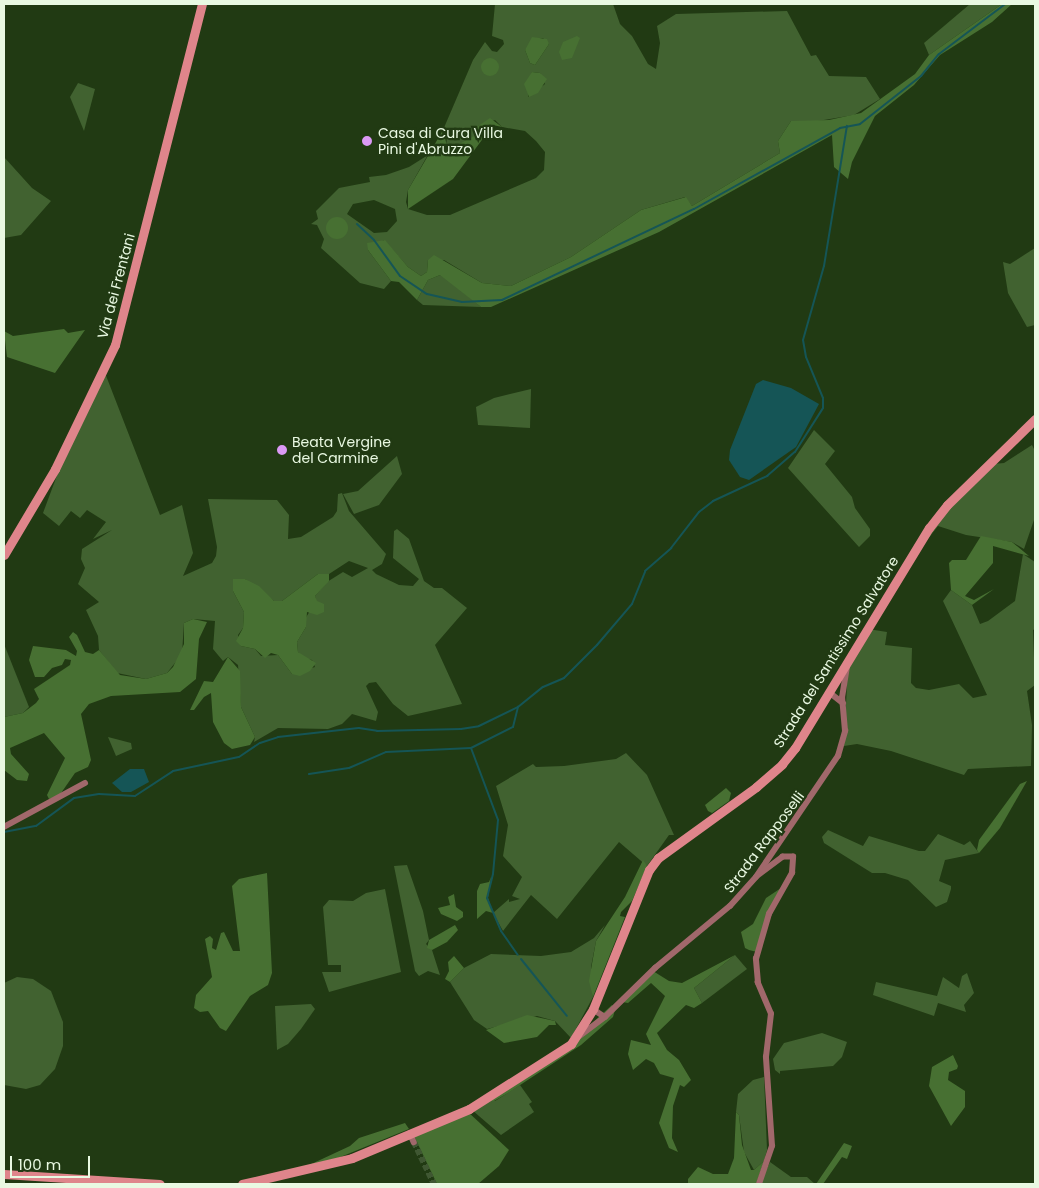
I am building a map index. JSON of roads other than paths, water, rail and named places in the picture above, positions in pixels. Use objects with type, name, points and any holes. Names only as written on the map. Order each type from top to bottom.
[{"type":"street","name":"Via dei Frentani","points":[[4,556],[55,469],[114,345],[202,4]]},
{"type":"street","name":"Strada del Santissimo Salvatore","points":[[242,1184],[352,1158],[412,1138],[469,1109],[577,1038],[593,1009],[654,864],[782,764],[848,662],[929,528],[947,505],[1035,419]]},
{"type":"street","name":"Strada Rapposelli","points":[[577,1038],[605,1017],[655,968],[730,906],[756,877],[838,756],[845,731],[842,703],[848,662]]},
{"type":"street","points":[[829,692],[842,703]]},
{"type":"street","points":[[4,827],[85,782]]},
{"type":"street","points":[[756,877],[783,857],[793,857],[792,873],[769,914],[756,958],[758,983],[771,1014],[766,1057],[772,1132],[769,1160],[759,1184]]},
{"type":"street","points":[[593,1009],[605,1017]]},
{"type":"street","points":[[4,1174],[160,1184]]},
{"type":"water","points":[[763,380],[791,388],[819,404],[796,447],[749,480],[740,477],[729,460],[730,450],[756,384]]},
{"type":"water","points":[[130,769],[144,769],[149,782],[131,792],[122,792],[112,783]]},
{"type":"waterway","points":[[357,224],[374,240],[400,276],[427,294],[462,302],[502,300],[694,209],[840,128],[860,124],[921,76],[939,54],[1005,4]]},
{"type":"waterway","points":[[309,774],[349,768],[386,752],[471,748],[513,727],[518,707],[543,687],[564,678],[597,645],[632,604],[645,571],[671,548],[699,512],[713,501],[767,476],[795,452],[823,408],[823,398],[806,357],[803,340],[824,266],[847,126]]},
{"type":"waterway","points":[[4,832],[36,826],[74,798],[99,794],[135,796],[173,771],[239,757],[260,743],[278,737],[359,728],[377,731],[461,729],[479,726],[518,707]]},
{"type":"waterway","points":[[471,748],[498,820],[493,874],[487,898],[501,931],[518,955]]},
{"type":"waterway","points":[[521,959],[567,1016]]},
{"type":"tunnel","points":[[414,1142],[434,1184]]},
{"type":"place","name":"Casa di Cura Villa Pini d'Abruzzo","points":[[367,141]]},
{"type":"place","name":"Beata Vergine del Carmine","points":[[282,450]]}]
